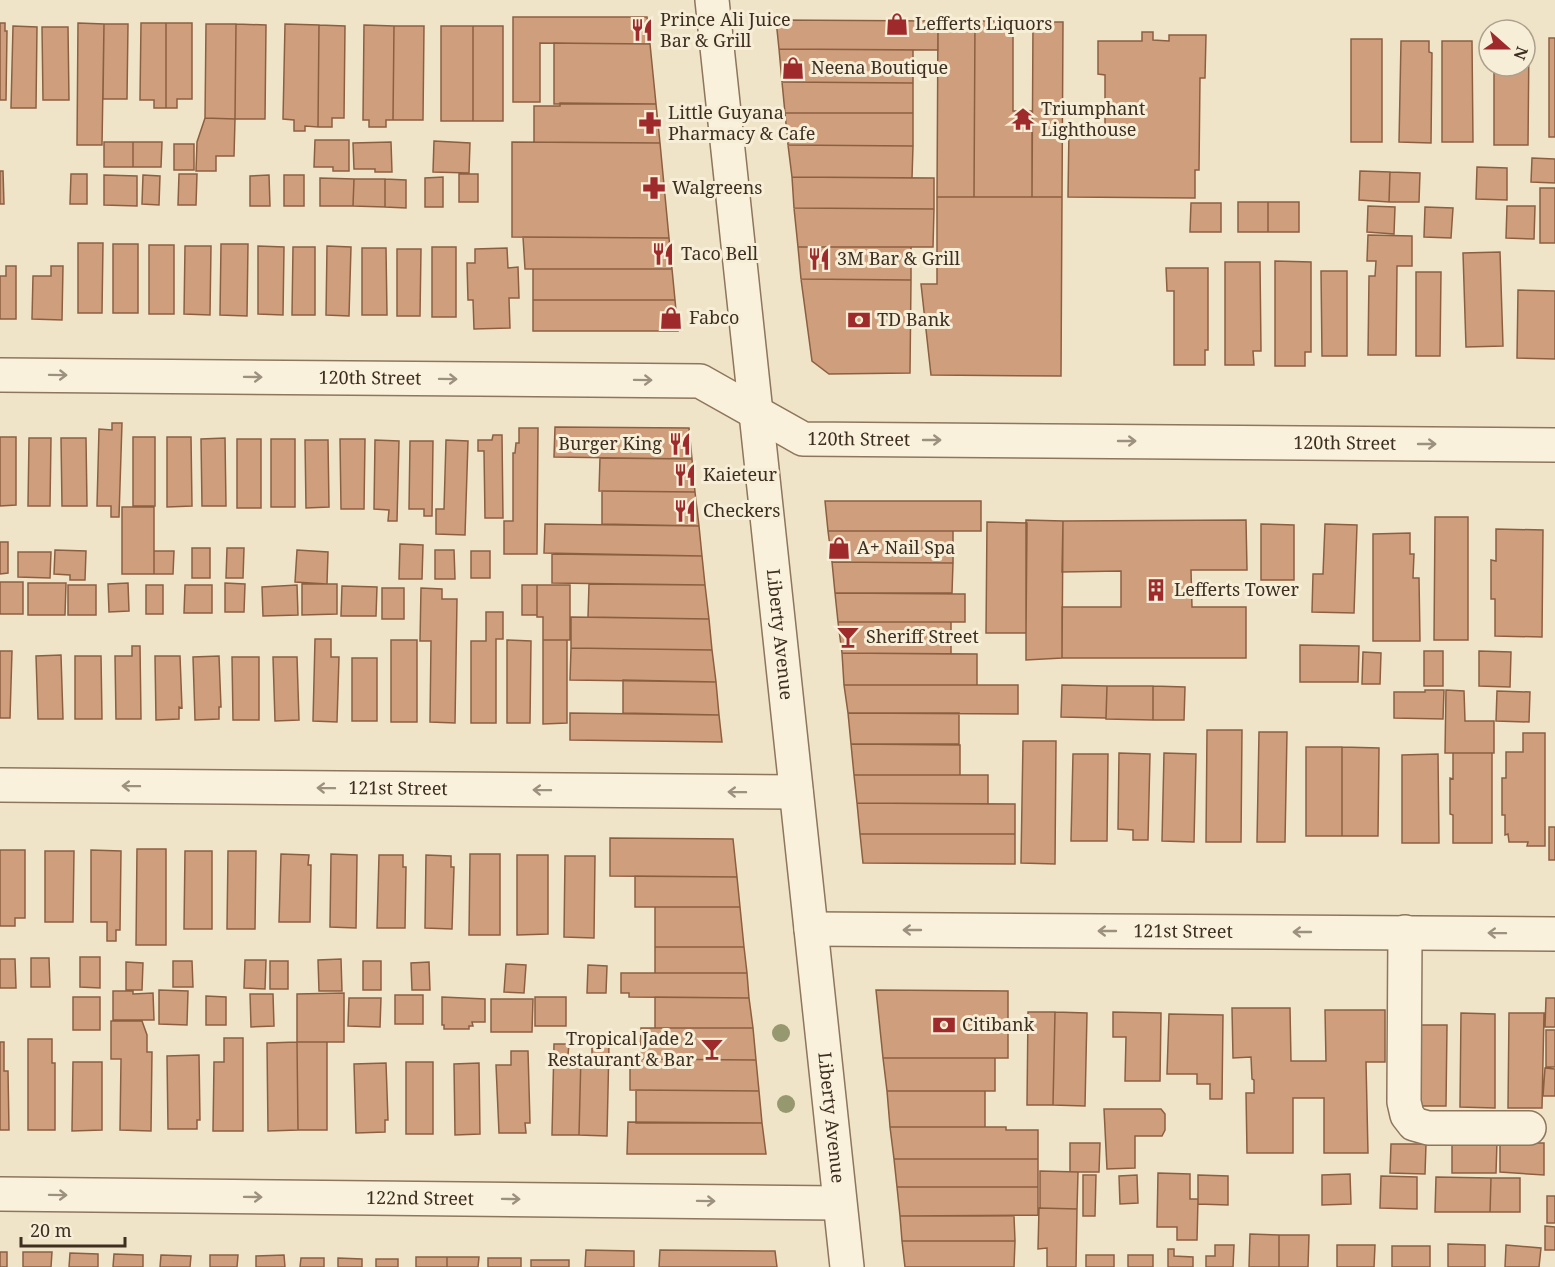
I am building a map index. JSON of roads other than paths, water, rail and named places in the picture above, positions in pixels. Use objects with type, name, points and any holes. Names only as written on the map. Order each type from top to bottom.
[{"type":"street","name":"Liberty Avenue","points":[[712,0],[847,1267]]},
{"type":"street","name":"120th Street","points":[[0,375],[700,381],[803,439],[1555,445]]},
{"type":"street","name":"121st Street","points":[[0,785],[796,792]]},
{"type":"street","name":"121st Street","points":[[811,929],[1555,933]]},
{"type":"street","points":[[1405,932],[1404,1102],[1407,1115],[1414,1124],[1428,1128],[1529,1128]]},
{"type":"street","name":"122nd Street","points":[[0,1194],[839,1203]]},
{"type":"place","name":"Lefferts Liquors","points":[[897,24]]},
{"type":"place","name":"Prince Ali Juice Bar & Grill","points":[[642,30]]},
{"type":"place","name":"Neena Boutique","points":[[793,68]]},
{"type":"place","name":"Triumphant Lighthouse","points":[[1023,119]]},
{"type":"place","name":"Little Guyana Pharmacy & Cafe","points":[[650,123]]},
{"type":"place","name":"Walgreens","points":[[654,188]]},
{"type":"place","name":"Taco Bell","points":[[663,254]]},
{"type":"place","name":"3M Bar & Grill","points":[[819,259]]},
{"type":"place","name":"Fabco","points":[[671,318]]},
{"type":"place","name":"TD Bank","points":[[859,320]]},
{"type":"place","name":"Burger King","points":[[680,444]]},
{"type":"place","name":"Kaieteur","points":[[685,475]]},
{"type":"place","name":"Checkers","points":[[685,511]]},
{"type":"place","name":"A+ Nail Spa","points":[[839,548]]},
{"type":"place","name":"Lefferts Tower","points":[[1156,590]]},
{"type":"place","name":"Sheriff Street","points":[[848,637]]},
{"type":"place","name":"Citibank","points":[[944,1025]]},
{"type":"place","name":"Tropical Jade 2 Restaurant & Bar","points":[[712,1049]]}]
